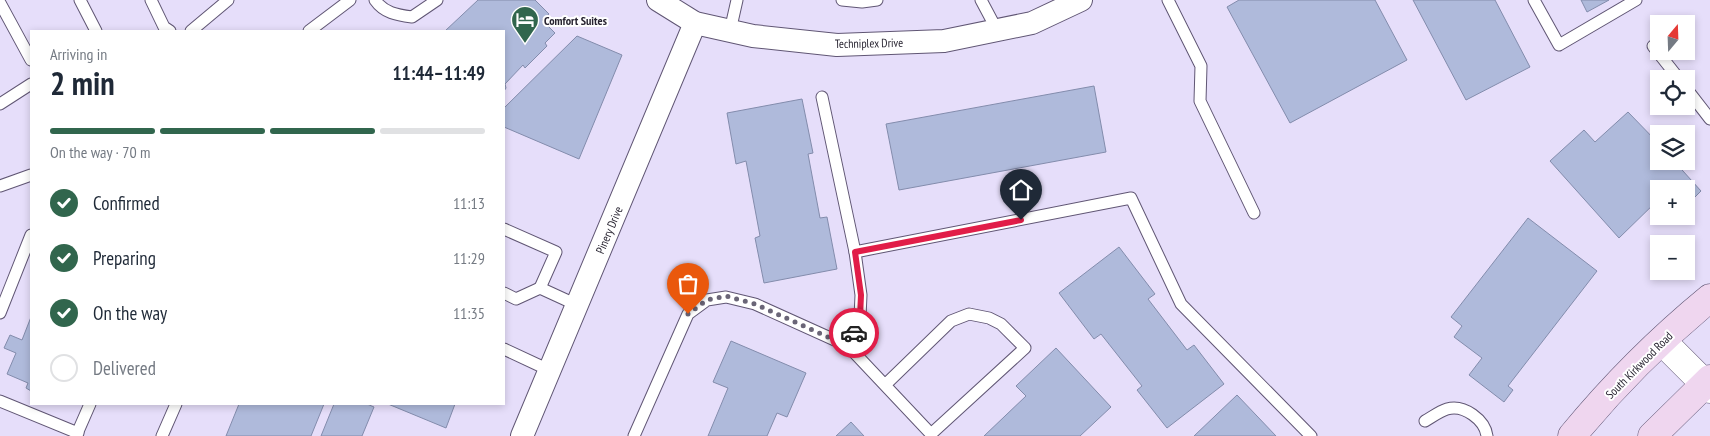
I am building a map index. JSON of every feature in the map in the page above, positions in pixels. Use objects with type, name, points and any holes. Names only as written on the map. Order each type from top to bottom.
[{"type":"main road","name":"South Kirkwood Road","points":[[1572,436],[1592,412],[1662,341],[1710,298]]},
{"type":"main road","points":[[1652,436],[1708,384]]},
{"type":"street","name":"Techniplex Drive","points":[[658,0],[695,23],[753,36],[837,45],[944,41],[1032,23],[1081,0]]},
{"type":"street","name":"Pinery Drive","points":[[522,436],[695,23]]},
{"type":"street","points":[[1662,341],[1708,384]]},
{"type":"lane","points":[[80,0],[95,30]]},
{"type":"lane","points":[[151,0],[164,26],[169,30]]},
{"type":"lane","points":[[192,30],[228,0]]},
{"type":"lane","points":[[310,30],[350,0]]},
{"type":"lane","points":[[375,0],[380,7],[395,15],[412,17],[437,0]]},
{"type":"lane","points":[[730,31],[737,0]]},
{"type":"lane","points":[[842,0],[862,2],[877,0]]},
{"type":"lane","points":[[981,0],[997,30]]},
{"type":"lane","points":[[1168,0],[1201,66],[1200,101],[1254,214]]},
{"type":"lane","points":[[1534,0],[1559,45],[1636,0]]},
{"type":"lane","points":[[0,3],[30,58]]},
{"type":"lane","points":[[1664,60],[1672,70]]},
{"type":"lane","points":[[0,104],[30,85]]},
{"type":"lane","points":[[822,97],[855,252],[861,295],[860,317],[848,346]]},
{"type":"lane","points":[[1695,100],[1710,119]]},
{"type":"lane","points":[[0,186],[30,175]]},
{"type":"lane","points":[[855,252],[1131,198],[1182,304],[1311,436]]},
{"type":"lane","points":[[505,229],[556,252],[540,288],[516,299],[505,294]]},
{"type":"lane","points":[[0,313],[30,238]]},
{"type":"lane","points":[[540,288],[577,305]]},
{"type":"lane","points":[[634,436],[688,314],[707,300],[726,296],[755,304],[848,346],[885,386],[931,434],[1025,348],[1001,324],[989,318],[969,314],[950,321],[885,386]]},
{"type":"lane","points":[[505,349],[550,370]]},
{"type":"lane","points":[[0,401],[77,434],[90,405]]},
{"type":"lane","points":[[162,436],[176,405]]},
{"type":"lane","points":[[1425,421],[1448,409],[1461,409],[1473,414],[1483,425],[1487,436]]},
{"type":"building","name":"Comfort Suites","points":[[478,0],[535,0],[549,14],[542,20],[555,33],[545,43],[547,46],[525,68],[523,65],[505,84],[505,30],[446,30]]},
{"type":"building","points":[[1239,0],[1375,0],[1407,60],[1290,123],[1227,7]]},
{"type":"building","points":[[1413,0],[1495,0],[1530,67],[1466,100]]},
{"type":"building","points":[[1581,0],[1609,0],[1587,12]]},
{"type":"building","points":[[577,36],[622,55],[579,159],[505,127],[505,107]]},
{"type":"building","points":[[1094,86],[1106,152],[899,190],[886,124]]},
{"type":"building","points":[[802,99],[813,153],[808,154],[820,218],[827,217],[837,269],[764,283],[755,238],[760,236],[746,161],[736,164],[727,113]]},
{"type":"building","points":[[1628,112],[1650,135],[1650,170],[1682,170],[1691,180],[1650,180],[1650,208],[1619,238],[1550,161],[1584,130],[1595,142]]},
{"type":"building","points":[[1695,184],[1701,191],[1695,197]]},
{"type":"building","points":[[1528,218],[1597,271],[1508,386],[1513,390],[1504,402],[1469,375],[1482,358],[1454,337],[1462,326],[1451,317]]},
{"type":"building","points":[[1119,247],[1155,294],[1148,299],[1187,350],[1194,345],[1224,384],[1167,428],[1137,390],[1142,386],[1101,334],[1094,339],[1059,293]]},
{"type":"building","points":[[30,320],[30,390],[26,388],[28,383],[7,374],[16,353],[4,348],[10,335],[22,340]]},
{"type":"building","points":[[731,341],[806,373],[787,417],[777,413],[767,436],[708,436],[728,388],[713,382]]},
{"type":"building","points":[[1056,348],[1111,407],[1080,436],[984,436],[1026,396],[1016,386]]},
{"type":"building","points":[[1237,395],[1276,436],[1194,436]]},
{"type":"building","points":[[239,405],[324,405],[311,436],[226,436]]},
{"type":"building","points":[[334,405],[369,405],[374,407],[362,436],[321,436]]},
{"type":"building","points":[[390,405],[455,405],[446,428]]},
{"type":"building","points":[[851,422],[864,436],[836,436]]},
{"type":"way so far","points":[[688,314],[707,300],[726,296],[755,304],[848,346],[854,333]]},
{"type":"place","name":"Comfort Suites","points":[[525,44]]},
{"type":"route","points":[[854,333],[860,317],[861,295],[855,252],[1021,220]]}]
